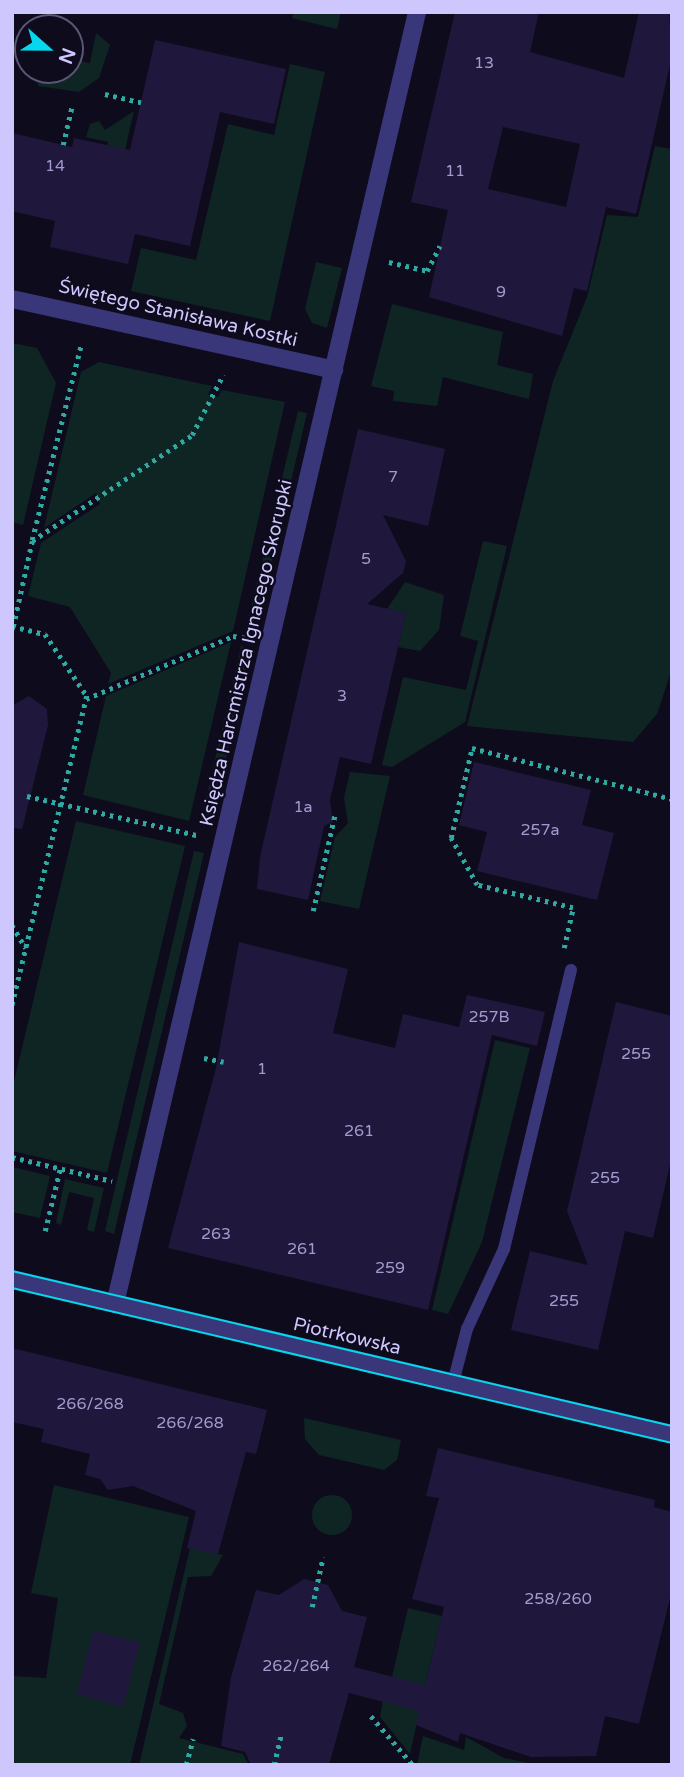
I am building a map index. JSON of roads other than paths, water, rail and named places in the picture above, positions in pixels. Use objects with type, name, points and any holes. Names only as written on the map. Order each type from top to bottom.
[{"type":"street","name":"Księdza Harcmistrza Ignacego Skorupki","points":[[116,1304],[418,12]]},
{"type":"street","name":"Świętego Stanisława Kostki","points":[[12,299],[334,370]]},
{"type":"street","name":"Piotrkowska","points":[[12,1279],[672,1434]]},
{"type":"lane","points":[[453,1383],[471,1317],[504,1249],[570,970]]},
{"type":"tram line","points":[[12,1271],[672,1426]]},
{"type":"tram line","points":[[12,1288],[672,1443]]}]
